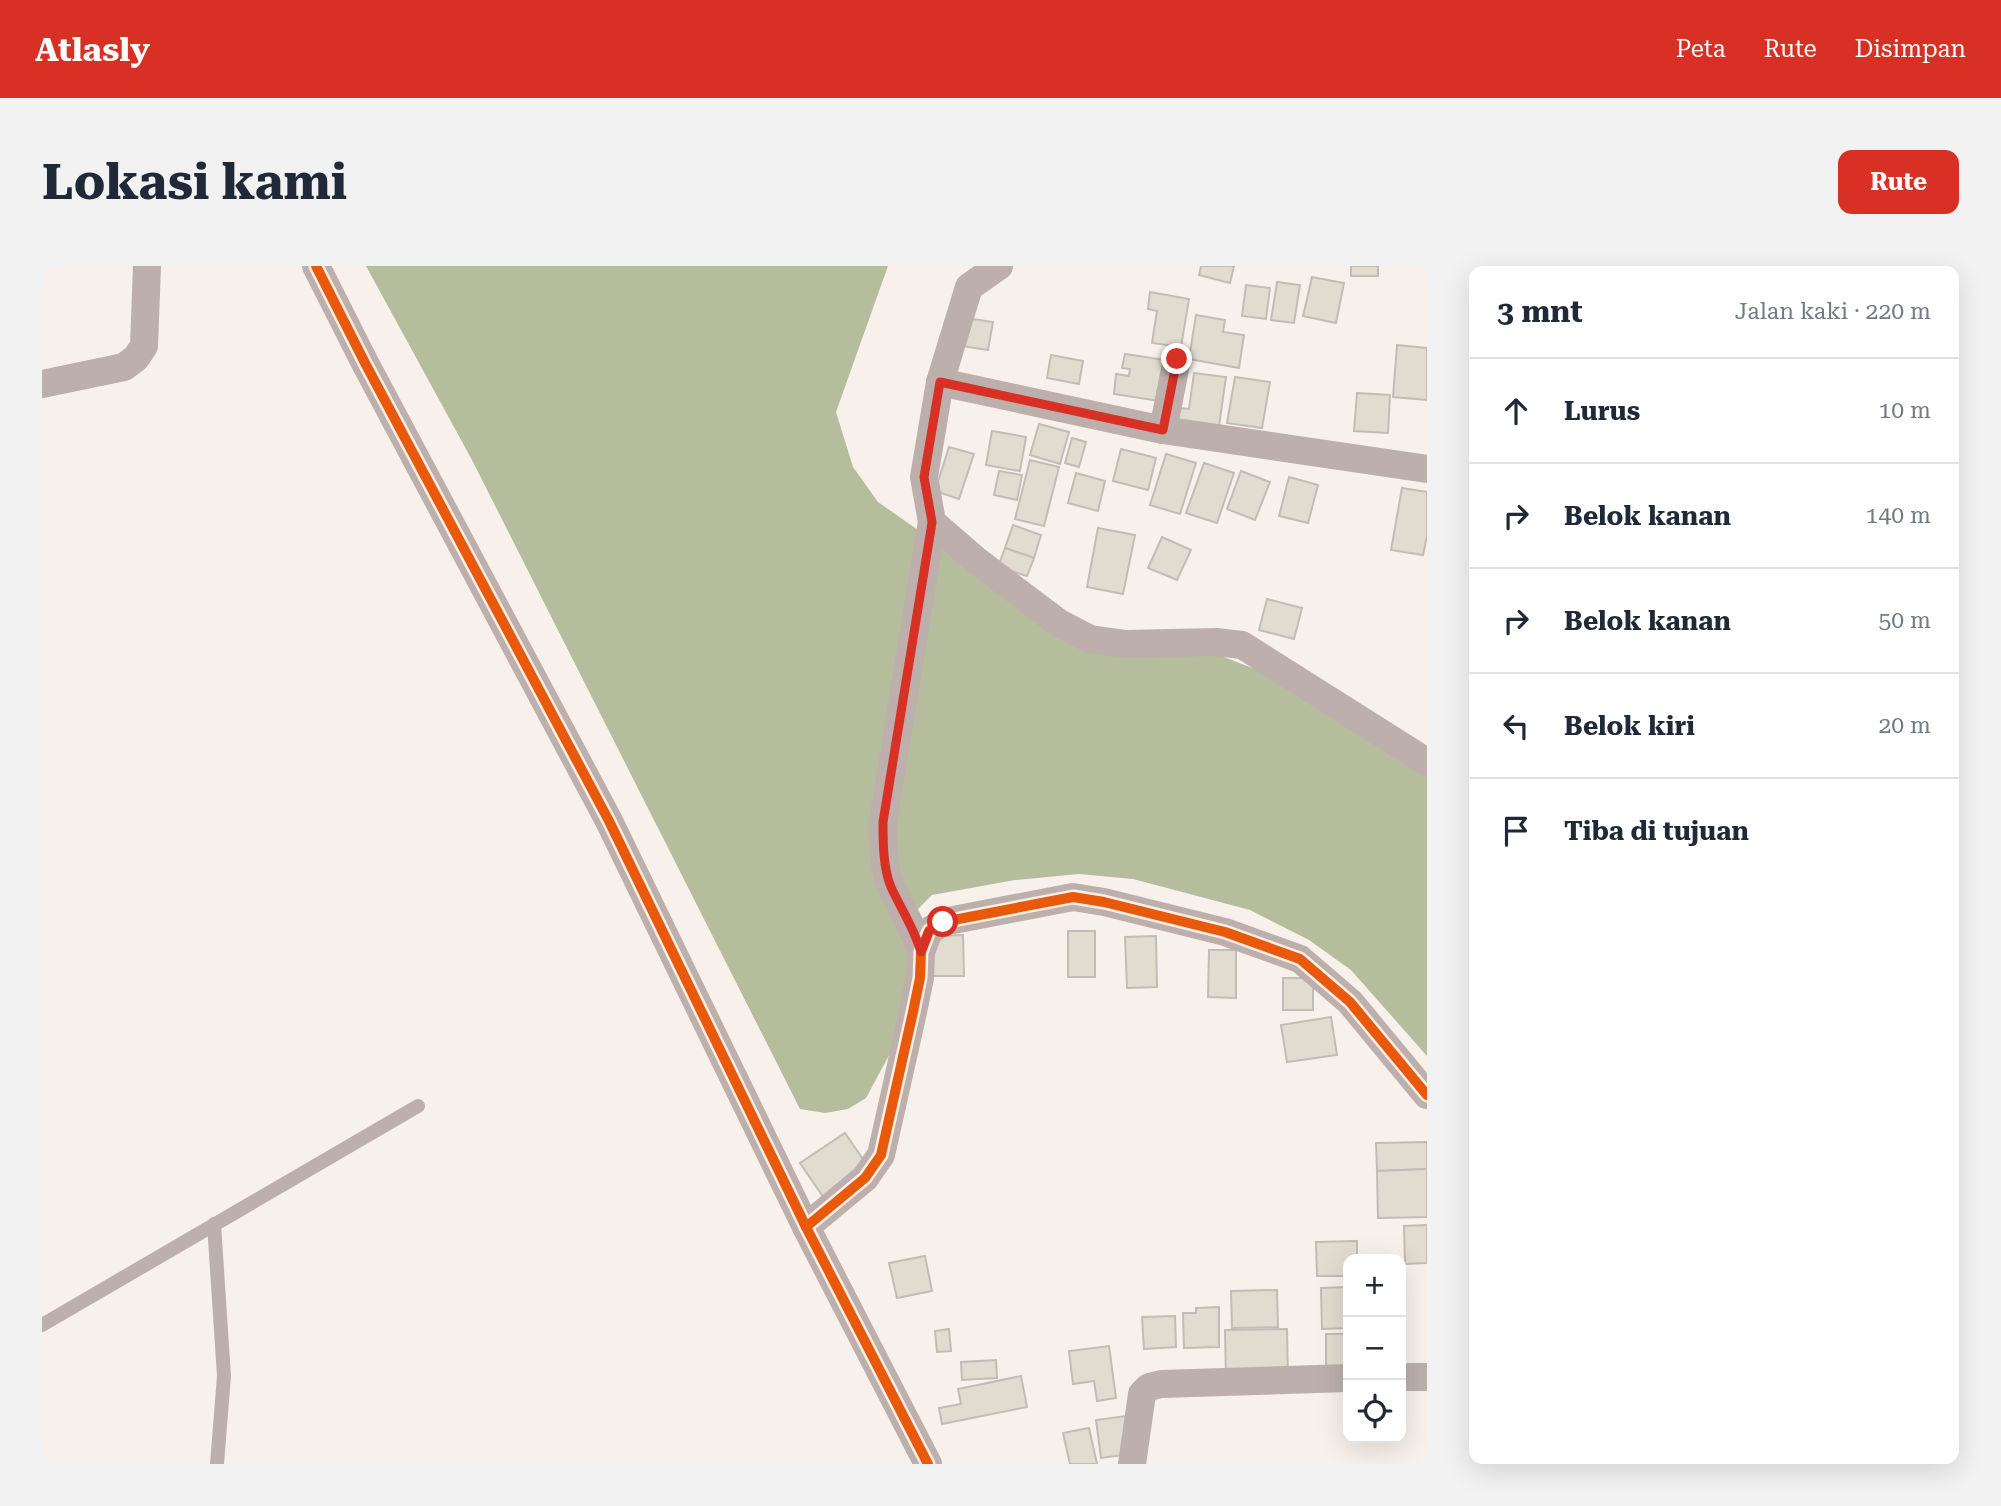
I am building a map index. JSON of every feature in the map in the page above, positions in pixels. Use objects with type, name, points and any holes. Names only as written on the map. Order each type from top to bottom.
[{"type":"street","points":[[42,384],[124,367],[136,358],[144,346],[147,266]]},
{"type":"street","points":[[316,266],[609,821],[806,1227],[928,1464]]},
{"type":"street","points":[[920,946],[889,884],[883,822],[932,525],[924,477],[940,382],[969,287],[999,266]]},
{"type":"street","points":[[1163,430],[1177,359]]},
{"type":"street","points":[[940,382],[1163,430],[1427,469]]},
{"type":"street","points":[[932,525],[1059,623],[1090,639],[1126,644],[1216,642],[1242,645],[1427,762]]},
{"type":"street","points":[[806,1227],[865,1178],[881,1155],[916,1001],[920,946],[929,931],[943,922],[1073,897],[1225,932],[1300,959],[1350,1002],[1427,1095]]},
{"type":"street","points":[[1406,1377],[1427,1377]]},
{"type":"street","points":[[1132,1464],[1142,1394],[1149,1387],[1161,1384],[1343,1378]]},
{"type":"lane","points":[[42,1325],[418,1106]]},
{"type":"lane","points":[[214,1224],[224,1376],[217,1464]]},
{"type":"shaded area","points":[[366,266],[888,266],[836,412],[853,467],[878,502],[1054,625],[1221,656],[1263,672],[1427,771],[1427,1056],[1351,970],[1309,940],[1250,910],[1133,879],[1079,874],[1015,880],[932,895],[915,912],[912,970],[894,1046],[866,1098],[848,1109],[825,1113],[800,1109],[472,460]]},
{"type":"building","points":[[1201,266],[1234,266],[1230,283],[1199,275]]},
{"type":"building","points":[[1351,266],[1378,266],[1378,276],[1351,276]]},
{"type":"building","points":[[1312,277],[1344,283],[1336,323],[1303,316]]},
{"type":"building","points":[[1277,282],[1300,285],[1294,323],[1271,320]]},
{"type":"building","points":[[1246,285],[1270,288],[1266,319],[1242,316]]},
{"type":"building","points":[[1150,292],[1189,299],[1181,347],[1152,343],[1157,311],[1148,309]]},
{"type":"building","points":[[1196,315],[1225,320],[1223,332],[1244,335],[1239,368],[1189,359]]},
{"type":"building","points":[[966,318],[993,322],[988,350],[962,346]]},
{"type":"building","points":[[1397,345],[1427,348],[1427,400],[1393,397]]},
{"type":"building","points":[[1125,354],[1172,361],[1166,402],[1114,394],[1116,374],[1129,376],[1130,369],[1122,368]]},
{"type":"building","points":[[1051,355],[1083,361],[1079,384],[1047,378]]},
{"type":"building","points":[[1194,373],[1226,377],[1219,426],[1177,420],[1179,408],[1189,409]]},
{"type":"building","points":[[1235,377],[1270,382],[1262,428],[1227,423]]},
{"type":"building","points":[[1357,393],[1390,395],[1388,433],[1354,431]]},
{"type":"building","points":[[1039,424],[1069,432],[1060,464],[1030,455]]},
{"type":"building","points":[[992,431],[1026,437],[1020,471],[986,465]]},
{"type":"building","points":[[1072,438],[1086,442],[1079,467],[1065,463]]},
{"type":"building","points":[[949,447],[974,454],[959,499],[935,491]]},
{"type":"building","points":[[1121,449],[1156,458],[1148,490],[1113,481]]},
{"type":"building","points":[[1166,454],[1196,463],[1180,514],[1150,505]]},
{"type":"building","points":[[1030,460],[1059,467],[1044,526],[1015,519]]},
{"type":"building","points":[[1204,463],[1234,473],[1217,523],[1186,513]]},
{"type":"building","points":[[999,471],[1022,475],[1017,500],[994,495]]},
{"type":"building","points":[[1241,471],[1270,482],[1255,520],[1227,509]]},
{"type":"building","points":[[1076,473],[1105,481],[1098,511],[1068,503]]},
{"type":"building","points":[[1289,477],[1318,485],[1308,523],[1279,516]]},
{"type":"building","points":[[1402,488],[1427,492],[1427,536],[1423,555],[1391,550]]},
{"type":"building","points":[[1013,525],[1041,535],[1034,558],[1005,548]]},
{"type":"building","points":[[1098,528],[1135,535],[1123,594],[1087,587]]},
{"type":"building","points":[[1162,537],[1191,550],[1177,580],[1148,568]]},
{"type":"building","points":[[1005,548],[1034,558],[1027,576],[998,567]]},
{"type":"building","points":[[1267,599],[1302,608],[1294,639],[1259,630]]},
{"type":"building","points":[[1068,931],[1095,931],[1095,977],[1068,977]]},
{"type":"building","points":[[963,935],[964,976],[933,976],[932,936]]},
{"type":"building","points":[[1156,936],[1157,987],[1127,988],[1125,937]]},
{"type":"building","points":[[1209,950],[1236,950],[1236,998],[1208,997]]},
{"type":"building","points":[[1283,978],[1313,978],[1313,1010],[1283,1010]]},
{"type":"building","points":[[1331,1017],[1337,1055],[1287,1062],[1281,1025]]},
{"type":"building","points":[[845,1133],[869,1168],[824,1198],[800,1163]]},
{"type":"building","points":[[1427,1142],[1427,1169],[1377,1171],[1376,1143]]},
{"type":"building","points":[[1427,1169],[1427,1217],[1378,1218],[1377,1171]]},
{"type":"building","points":[[1427,1225],[1427,1263],[1406,1264],[1404,1226]]},
{"type":"building","points":[[1357,1241],[1357,1254],[1343,1254],[1343,1276],[1317,1276],[1316,1242]]},
{"type":"building","points":[[925,1256],[932,1291],[897,1298],[889,1263]]},
{"type":"building","points":[[1343,1287],[1343,1328],[1322,1329],[1321,1288]]},
{"type":"building","points":[[1277,1290],[1278,1327],[1232,1328],[1231,1291]]},
{"type":"building","points":[[1219,1307],[1219,1347],[1184,1348],[1183,1313],[1196,1313],[1196,1308]]},
{"type":"building","points":[[1175,1316],[1176,1347],[1144,1349],[1142,1317]]},
{"type":"building","points":[[949,1329],[951,1351],[937,1352],[935,1331]]},
{"type":"building","points":[[1287,1329],[1288,1378],[1226,1380],[1225,1330]]},
{"type":"building","points":[[1326,1334],[1343,1334],[1343,1369],[1326,1369]]},
{"type":"building","points":[[1109,1346],[1116,1398],[1097,1401],[1094,1381],[1073,1384],[1069,1351]]},
{"type":"building","points":[[996,1360],[997,1378],[962,1380],[961,1362]]},
{"type":"building","points":[[1021,1376],[1027,1407],[942,1424],[939,1408],[961,1404],[958,1389]]},
{"type":"building","points":[[1126,1416],[1131,1454],[1101,1458],[1096,1420]]},
{"type":"building","points":[[1089,1428],[1097,1464],[1070,1464],[1063,1433]]},
{"type":"cycle path","points":[[316,266],[609,821],[806,1227],[928,1464]]},
{"type":"cycle path","points":[[806,1227],[865,1178],[881,1155],[920,978],[921,952],[929,931],[943,922],[1073,897],[1225,932],[1300,959],[1350,1002],[1427,1095]]},
{"type":"route","points":[[943,922],[929,931],[921,952],[913,928],[889,884],[883,843],[883,822],[932,522],[924,477],[940,382],[1163,430],[1177,359]]}]
